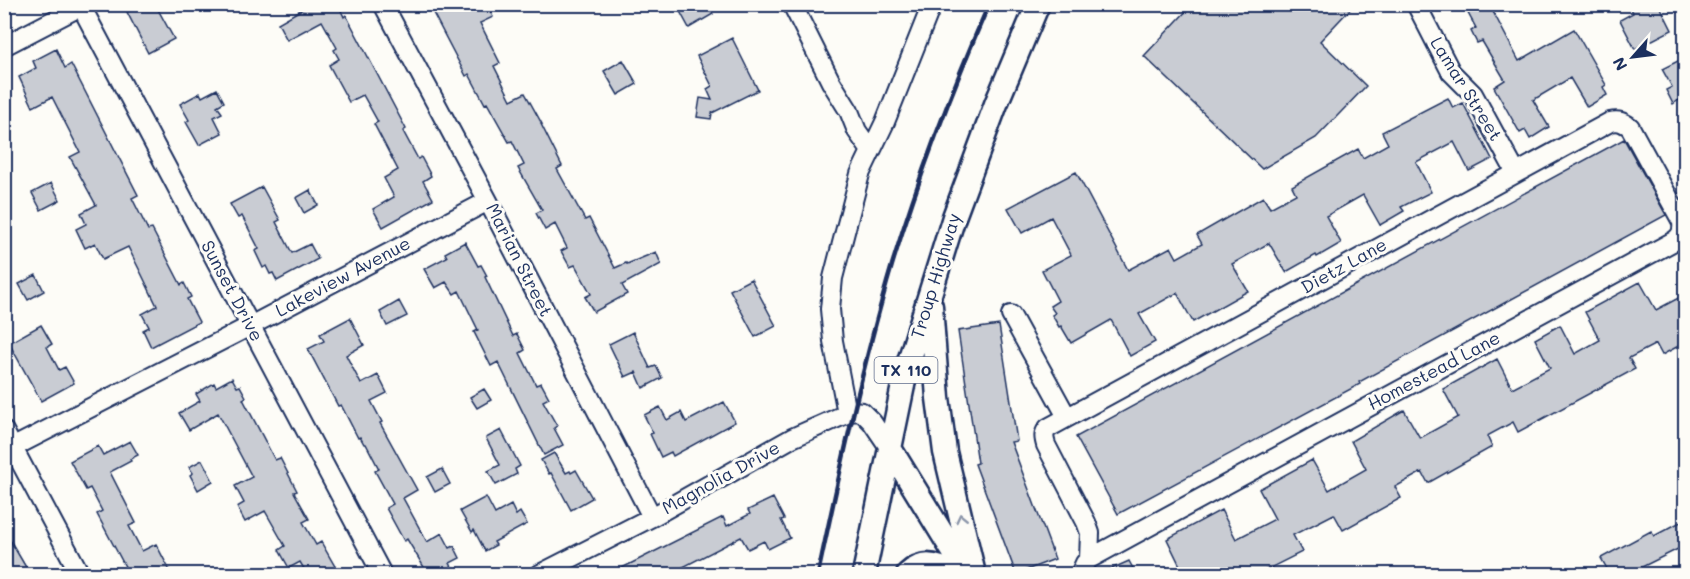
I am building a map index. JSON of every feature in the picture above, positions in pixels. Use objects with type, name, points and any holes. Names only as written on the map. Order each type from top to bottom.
[{"type":"main road","name":"Troup Highway","points":[[891,450],[906,371],[954,217],[992,114],[1038,4]]},
{"type":"main road","points":[[930,293],[944,443],[974,574]]},
{"type":"main road","points":[[891,450],[967,574]]},
{"type":"main road","name":"TX 110","points":[[864,574],[891,450]]},
{"type":"main road","points":[[908,574],[919,566],[927,565],[944,569],[952,574]]},
{"type":"street","name":"Marian Street","points":[[383,4],[652,517]]},
{"type":"street","points":[[792,4],[831,82],[849,111],[857,131],[870,151]]},
{"type":"street","points":[[891,450],[872,422],[862,412],[847,413],[833,341],[830,309],[833,278],[860,174],[885,122],[932,4]]},
{"type":"street","name":"Lamar Street","points":[[1416,4],[1452,72],[1473,94],[1516,173]]},
{"type":"street","points":[[4,46],[83,5]]},
{"type":"street","name":"Sunset Drive","points":[[83,5],[382,574]]},
{"type":"street","name":"Dietz Lane","points":[[1089,559],[1090,533],[1046,445],[1044,438],[1048,428],[1610,122],[1617,120],[1623,122]]},
{"type":"street","name":"Homestead Lane","points":[[1089,559],[1674,241],[1683,230],[1682,222],[1635,134],[1623,122]]},
{"type":"street","name":"Lakeview Avenue","points":[[9,450],[488,201]]},
{"type":"street","points":[[1011,315],[1066,417]]},
{"type":"street","name":"Magnolia Drive","points":[[545,573],[652,517],[792,438],[847,413]]},
{"type":"street","points":[[4,431],[9,450],[80,574]]},
{"type":"street","points":[[1080,574],[1085,562],[1089,559]]},
{"type":"building","points":[[142,4],[155,4],[174,39],[148,53],[127,12]]},
{"type":"building","points":[[311,4],[338,4],[344,17],[346,15],[406,129],[403,131],[418,159],[421,157],[431,176],[423,181],[433,199],[383,227],[373,209],[394,197],[384,178],[398,170],[374,124],[378,122],[363,95],[349,102],[329,65],[339,59],[334,50],[337,48],[322,21],[287,40],[278,23]]},
{"type":"building","points":[[440,4],[457,4],[462,13],[479,4],[486,4],[493,17],[480,23],[500,63],[494,66],[511,100],[525,93],[562,166],[557,169],[585,220],[589,218],[615,268],[656,252],[661,264],[622,285],[627,294],[594,312],[585,297],[591,294],[575,265],[570,267],[561,251],[567,248],[555,224],[545,230],[536,213],[542,210],[518,168],[524,165],[512,141],[509,142],[469,74],[466,76],[431,9]]},
{"type":"building","points":[[676,4],[707,4],[713,14],[689,28]]},
{"type":"building","points":[[1193,4],[1355,4],[1320,41],[1366,86],[1316,138],[1262,169],[1144,56]]},
{"type":"building","points":[[1463,4],[1489,4],[1519,61],[1574,29],[1606,85],[1603,87],[1607,95],[1587,107],[1570,78],[1533,100],[1549,127],[1530,139],[1525,130],[1520,133],[1494,87],[1505,80],[1482,41],[1477,43],[1471,31],[1476,28]]},
{"type":"building","points":[[1629,4],[1659,4],[1672,30],[1635,49],[1620,20],[1633,13]]},
{"type":"building","points":[[732,38],[758,90],[712,113],[711,119],[697,117],[700,98],[712,100],[707,89],[712,86],[697,56]]},
{"type":"building","points":[[56,49],[65,68],[71,64],[138,195],[132,198],[148,230],[152,229],[181,285],[184,283],[191,297],[187,299],[199,322],[151,347],[143,330],[149,327],[142,314],[157,306],[142,275],[128,247],[103,259],[95,243],[85,248],[76,229],[86,224],[81,213],[96,205],[70,157],[80,152],[52,97],[33,107],[19,77],[36,68],[33,61]]},
{"type":"building","points":[[1686,57],[1686,114],[1679,100],[1673,104],[1666,90],[1672,87],[1662,69]]},
{"type":"building","points":[[623,60],[637,84],[618,95],[604,71]]},
{"type":"building","points":[[217,89],[224,102],[217,106],[222,113],[214,117],[222,133],[199,145],[186,122],[189,120],[180,104],[200,93],[202,97]]},
{"type":"building","points":[[1448,98],[1453,108],[1463,103],[1492,159],[1469,171],[1454,142],[1416,162],[1431,192],[1401,207],[1404,211],[1380,225],[1363,195],[1326,216],[1341,243],[1286,272],[1269,243],[1232,264],[1248,291],[1193,322],[1177,293],[1139,314],[1155,342],[1130,356],[1111,320],[1071,343],[1052,315],[1055,313],[1050,306],[1058,301],[1042,270],[1071,255],[1051,217],[1022,233],[1008,208],[1076,172],[1128,270],[1171,247],[1177,258],[1202,244],[1197,235],[1263,197],[1270,208],[1296,194],[1292,186],[1358,149],[1363,158],[1388,144],[1382,132]]},
{"type":"building","points":[[1624,139],[1666,215],[1118,514],[1076,437]]},
{"type":"building","points":[[51,183],[60,200],[41,210],[32,193]]},
{"type":"building","points":[[262,187],[280,220],[276,222],[292,253],[310,244],[318,259],[277,281],[266,266],[263,268],[255,251],[259,249],[242,216],[238,218],[230,204]]},
{"type":"building","points":[[310,190],[318,205],[304,213],[296,198]]},
{"type":"building","points":[[465,242],[478,266],[481,265],[487,276],[485,277],[513,336],[517,334],[525,350],[520,353],[536,385],[541,383],[549,398],[543,401],[557,426],[554,428],[563,445],[544,455],[498,362],[491,366],[474,332],[478,330],[459,291],[454,294],[446,282],[435,288],[424,269],[447,257],[445,253]]},
{"type":"building","points":[[36,275],[44,291],[28,300],[19,284]]},
{"type":"building","points":[[751,279],[776,326],[755,337],[730,290]]},
{"type":"building","points":[[1640,282],[1656,310],[1686,294],[1686,342],[1662,355],[1656,344],[1629,358],[1635,369],[1518,432],[1513,422],[1487,436],[1492,447],[1428,483],[1422,472],[1395,487],[1401,498],[1343,530],[1334,514],[1293,535],[1302,552],[1258,574],[1184,574],[1167,539],[1221,510],[1236,539],[1275,519],[1259,489],[1312,460],[1329,490],[1366,469],[1351,441],[1404,410],[1420,438],[1458,417],[1443,389],[1497,359],[1512,388],[1550,368],[1535,339],[1560,325],[1575,354],[1600,340],[1585,312]]},
{"type":"building","points":[[399,301],[407,316],[387,326],[380,312]]},
{"type":"building","points":[[350,318],[364,345],[346,355],[361,384],[378,375],[387,393],[371,401],[382,422],[380,423],[417,490],[403,498],[427,542],[442,533],[450,548],[454,546],[460,558],[450,563],[452,567],[438,574],[428,574],[407,539],[404,541],[386,508],[393,504],[375,471],[379,469],[366,444],[360,437],[358,438],[341,405],[338,406],[308,349],[324,341],[320,334]]},
{"type":"building","points":[[41,325],[52,344],[47,347],[59,370],[65,367],[74,383],[41,401],[9,343]]},
{"type":"building","points":[[999,325],[1017,441],[1011,442],[1055,559],[1016,574],[975,464],[978,463],[958,331]]},
{"type":"building","points":[[633,332],[650,368],[656,366],[662,378],[643,388],[636,372],[625,377],[609,344]]},
{"type":"building","points":[[232,378],[246,397],[243,399],[275,460],[280,458],[297,491],[294,492],[309,519],[303,522],[316,545],[321,542],[337,570],[329,574],[307,574],[300,562],[289,568],[279,550],[285,546],[265,511],[245,522],[237,507],[244,503],[235,486],[252,477],[218,413],[189,430],[179,413],[200,401],[196,394],[214,383],[216,387]]},
{"type":"building","points":[[484,389],[491,400],[477,408],[470,397]]},
{"type":"building","points":[[724,402],[735,422],[673,456],[671,452],[661,457],[644,415],[660,407],[667,420],[681,412],[686,422]]},
{"type":"building","points":[[501,430],[520,466],[515,469],[517,474],[496,485],[488,471],[500,465],[486,438]]},
{"type":"building","points":[[130,441],[138,455],[110,472],[136,523],[129,526],[142,551],[156,544],[170,571],[164,574],[129,574],[97,514],[102,511],[90,488],[86,490],[70,461],[98,446],[103,455]]},
{"type":"building","points":[[554,453],[566,473],[576,470],[592,498],[571,510],[551,473],[549,474],[541,460]]},
{"type":"building","points":[[202,460],[213,481],[198,490],[190,475],[193,473],[189,467]]},
{"type":"building","points":[[442,469],[450,484],[435,492],[427,477]]},
{"type":"building","points":[[486,497],[495,514],[511,505],[516,515],[520,512],[527,524],[494,542],[496,545],[485,551],[474,530],[472,532],[460,511]]},
{"type":"building","points":[[773,498],[784,519],[781,520],[790,538],[768,549],[764,541],[748,549],[741,537],[673,574],[610,574],[723,517],[727,526],[750,514],[748,510]]},
{"type":"building","points":[[1686,519],[1686,545],[1628,574],[1610,574],[1601,558],[1651,531],[1654,536]]},
{"type":"building","points":[[4,530],[30,574],[4,574]]},
{"type":"building","points":[[1129,561],[1136,574],[1100,574]]},
{"type":"railway","points":[[818,574],[861,380],[892,265],[937,133],[989,4]]}]
